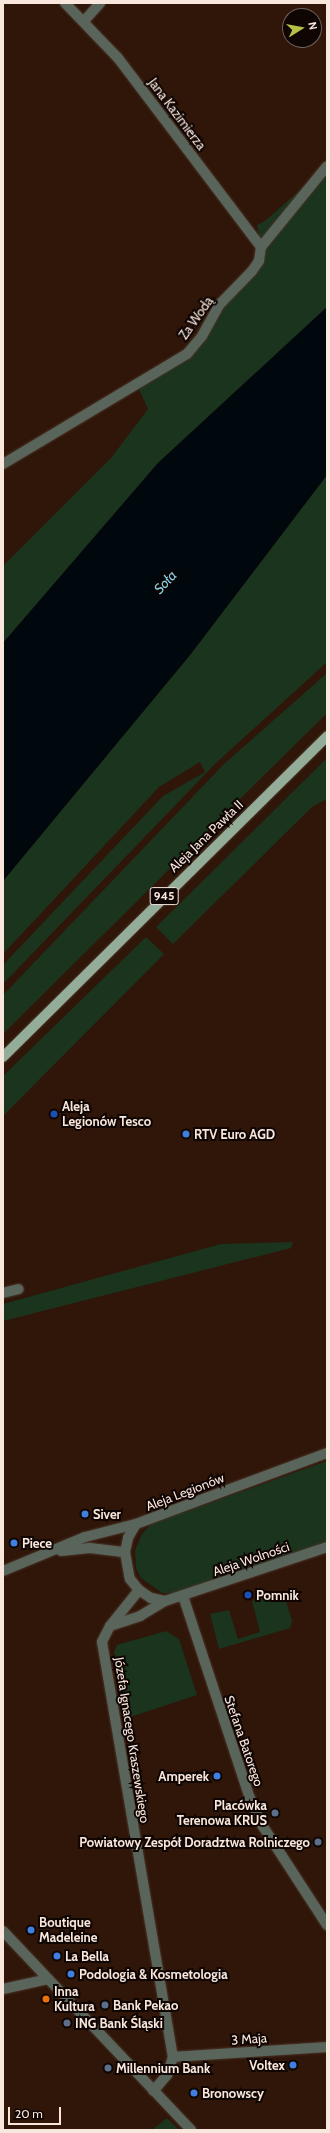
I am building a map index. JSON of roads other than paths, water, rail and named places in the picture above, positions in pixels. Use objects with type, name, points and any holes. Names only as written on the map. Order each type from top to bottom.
[{"type":"main road","name":"Aleja Jana Pawła II","points":[[3,1057],[327,736]]},
{"type":"street","name":"Jana Kazimierza","points":[[65,3],[118,58],[262,247]]},
{"type":"street","points":[[84,21],[100,3]]},
{"type":"street","name":"Za Wodą","points":[[3,464],[187,354],[202,336],[220,304],[252,271],[259,261],[262,247],[327,166]]},
{"type":"street","points":[[3,1293],[19,1289]]},
{"type":"street","name":"Aleja Legionów","points":[[3,1571],[85,1538],[136,1524],[327,1453]]},
{"type":"street","points":[[136,1524],[128,1538],[124,1552],[130,1579],[139,1590],[151,1598],[165,1601]]},
{"type":"street","name":"Aleja Wolności","points":[[165,1601],[327,1547]]},
{"type":"street","name":"Aleja Legionów","points":[[51,1552],[90,1548],[124,1552]]},
{"type":"street","points":[[110,1626],[139,1590]]},
{"type":"street","name":"Stefana Batorego","points":[[183,1596],[250,1798],[260,1822],[327,1925]]},
{"type":"street","points":[[110,1626],[140,1616],[165,1601]]},
{"type":"street","name":"Józefa Ignacego Kraszewskiego","points":[[110,1626],[102,1642],[173,2057],[167,2075],[153,2091]]},
{"type":"street","points":[[3,1931],[190,2130]]},
{"type":"street","points":[[3,1989],[48,1979]]},
{"type":"street","name":"3 Maja","points":[[173,2057],[327,2047]]},
{"type":"water","name":"Soła","points":[[327,307],[327,475],[190,655],[3,881],[3,643],[158,463]]},
{"type":"place","name":"Aleja Legionów Tesco","points":[[54,1114]]},
{"type":"place","name":"RTV Euro AGD","points":[[186,1134]]},
{"type":"place","name":"Siver","points":[[85,1514]]},
{"type":"place","name":"Piece","points":[[14,1543]]},
{"type":"place","name":"Pomnik","points":[[248,1595]]},
{"type":"place","name":"Amperek","points":[[217,1776]]},
{"type":"place","name":"Placówka Terenowa KRUS","points":[[275,1813]]},
{"type":"place","name":"Powiatowy Zespół Doradztwa Rolniczego","points":[[318,1842]]},
{"type":"place","name":"Boutique Madeleine","points":[[31,1930]]},
{"type":"place","name":"La Bella","points":[[57,1956]]},
{"type":"place","name":"Podologia & Kosmetologia","points":[[71,1974]]},
{"type":"place","name":"Inna Kultura","points":[[46,1999]]},
{"type":"place","name":"Bank Pekao","points":[[105,2005]]},
{"type":"place","name":"ING Bank Śląski","points":[[67,2023]]},
{"type":"place","name":"Voltex","points":[[293,2065]]},
{"type":"place","name":"Millennium Bank","points":[[108,2068]]},
{"type":"place","name":"Bronowscy","points":[[194,2093]]}]
